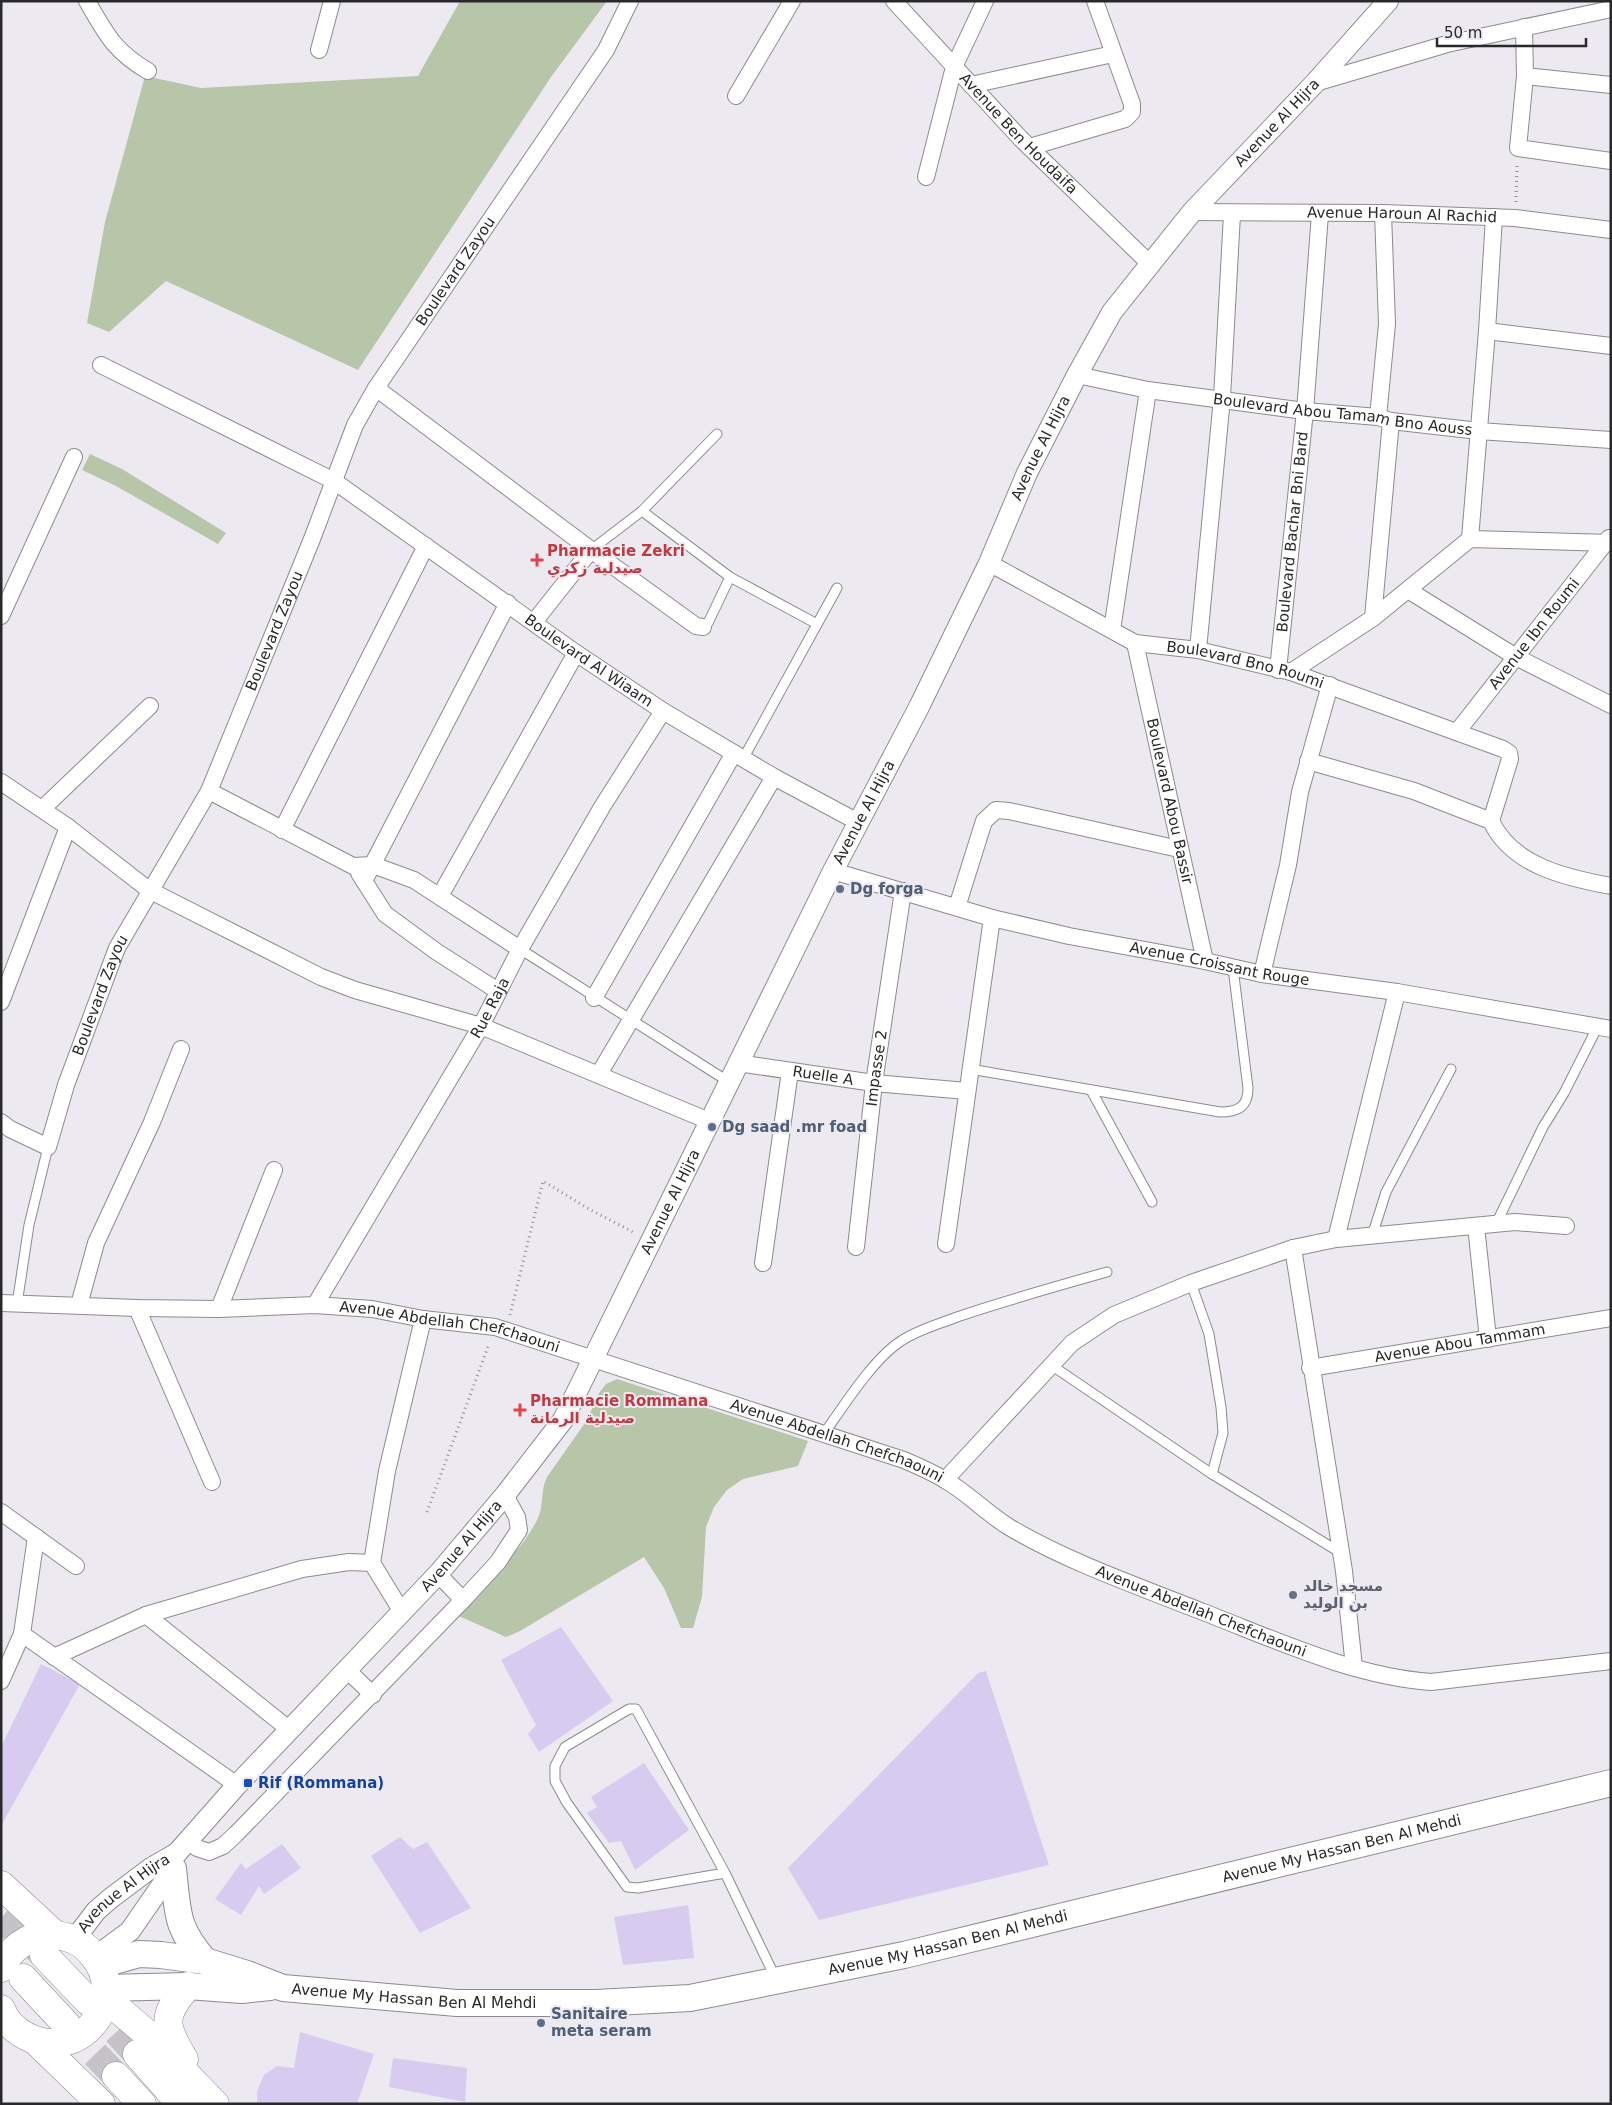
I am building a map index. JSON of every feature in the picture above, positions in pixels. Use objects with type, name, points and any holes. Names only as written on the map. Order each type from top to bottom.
[{"type":"highway","points":[[1,1884],[99,1982],[211,2099]]},
{"type":"highway","points":[[18,2037],[56,2044],[70,2041],[83,2034],[94,2024],[101,2012],[99,1982],[58,1943],[30,1939],[18,1946],[12,1973],[66,2024]]},
{"type":"highway","points":[[188,1986],[168,2012],[168,2031],[182,2056],[211,2099]]},
{"type":"highway","points":[[1,2009],[18,2037],[101,2104]]},
{"type":"highway","points":[[137,2054],[181,2104]]},
{"type":"highway","points":[[116,2076],[142,2104]]},
{"type":"main road","name":"Avenue My Hassan Ben Al Mehdi","points":[[274,1986],[457,2003],[596,2003],[690,1998],[913,1953],[1611,1783]]},
{"type":"main road","points":[[180,1854],[177,1916],[189,1943],[205,1962]]},
{"type":"main road","points":[[99,1982],[139,1954],[205,1962],[246,1974],[274,1986]]},
{"type":"main road","points":[[99,1982],[242,1990],[274,1986]]},
{"type":"street","points":[[87,1],[113,45],[129,60],[148,71]]},
{"type":"street","points":[[319,50],[332,1]]},
{"type":"street","name":"Boulevard Zayou","points":[[48,1147],[66,1085],[117,948],[149,890],[209,790],[355,425],[376,388],[606,50],[630,1]]},
{"type":"street","points":[[736,96],[792,1]]},
{"type":"street","name":"Avenue Ben Houdaifa","points":[[894,1],[970,85],[1030,147],[1149,263]]},
{"type":"street","points":[[926,177],[954,67],[985,1]]},
{"type":"street","points":[[1030,147],[1125,119],[1132,112],[1132,104],[1112,54],[1095,1]]},
{"type":"street","points":[[1315,83],[1388,1]]},
{"type":"street","name":"Avenue Al Hijra","points":[[99,1982],[130,1930],[180,1854],[237,1785],[438,1574],[505,1495],[562,1420],[833,870],[919,707],[988,563],[1027,473],[1076,375],[1112,312],[1149,263],[1192,212],[1315,83],[1448,44],[1611,9]]},
{"type":"street","points":[[1524,27],[1525,76],[1518,148],[1611,161]]},
{"type":"street","points":[[970,85],[1112,54]]},
{"type":"street","points":[[1525,76],[1611,85]]},
{"type":"street","name":"Avenue Haroun Al Rachid","points":[[1192,212],[1232,214],[1383,213],[1494,217],[1611,230]]},
{"type":"street","points":[[1373,618],[1385,419],[1387,324],[1383,213]]},
{"type":"street","points":[[1198,650],[1222,398],[1232,214]]},
{"type":"street","name":"Boulevard Bachar Bni Bard","points":[[1285,671],[1320,214]]},
{"type":"street","points":[[1470,539],[1494,217]]},
{"type":"street","points":[[1487,331],[1611,346]]},
{"type":"street","name":"Boulevard Al Wiaam","points":[[101,365],[334,481],[576,653],[663,711],[774,777],[858,822]]},
{"type":"street","name":"Boulevard Abou Tamam Bno Aouss","points":[[1076,375],[1148,390],[1222,398],[1305,411],[1479,431],[1611,440]]},
{"type":"street","points":[[376,388],[591,550],[696,626],[703,628]]},
{"type":"street","points":[[1112,630],[1148,390]]},
{"type":"street","points":[[1,616],[74,457]]},
{"type":"street","points":[[1285,671],[1373,618],[1470,539],[1609,541]]},
{"type":"street","name":"Avenue Ibn Roumi","points":[[1457,732],[1609,541]]},
{"type":"street","points":[[282,830],[426,546]]},
{"type":"street","points":[[534,622],[591,550]]},
{"type":"street","name":"Boulevard Bno Roumi","points":[[988,563],[1135,643],[1198,650],[1285,671],[1330,685],[1509,753],[1491,822]]},
{"type":"street","points":[[1408,590],[1516,657],[1611,704]]},
{"type":"street","points":[[364,881],[508,603]]},
{"type":"street","name":"Boulevard Abou Bassir","points":[[1135,643],[1205,961]]},
{"type":"street","points":[[440,896],[576,653]]},
{"type":"street","points":[[1262,974],[1288,865],[1308,761],[1330,685]]},
{"type":"street","points":[[42,809],[150,706]]},
{"type":"street","name":"Rue Raja","points":[[315,1305],[481,1026],[520,949],[602,807],[663,711]]},
{"type":"street","points":[[594,998],[739,756]]},
{"type":"street","points":[[1308,761],[1414,791],[1491,822],[1496,832],[1524,859],[1548,869],[1611,886]]},
{"type":"street","points":[[600,1074],[774,777]]},
{"type":"street","points":[[209,790],[353,866],[384,914],[437,952],[498,991]]},
{"type":"street","points":[[5,791],[42,809],[149,890],[321,977],[354,990],[481,1026],[709,1121]]},
{"type":"street","points":[[957,907],[984,821],[996,810],[1009,811],[1179,849]]},
{"type":"street","points":[[1,1002],[68,827]]},
{"type":"street","points":[[353,866],[372,865],[407,877],[440,896],[520,949]]},
{"type":"street","name":"Avenue Croissant Rouge","points":[[833,870],[992,918],[1069,936],[1205,961],[1262,974],[1398,992],[1604,1028]]},
{"type":"street","name":"Impasse 2","points":[[856,1246],[874,1083],[902,891]]},
{"type":"street","points":[[946,1244],[992,918]]},
{"type":"street","points":[[1336,1239],[1398,992]]},
{"type":"street","points":[[80,1305],[96,1243],[152,1122],[181,1049]]},
{"type":"street","name":"Ruelle A","points":[[738,1064],[874,1083],[967,1091]]},
{"type":"street","points":[[763,1263],[790,1071]]},
{"type":"street","points":[[1,1122],[10,1129],[48,1147]]},
{"type":"street","points":[[220,1309],[274,1170]]},
{"type":"street","points":[[945,1480],[1072,1343],[1114,1315],[1191,1283],[1292,1248],[1336,1239],[1496,1224],[1537,1222],[1566,1226]]},
{"type":"street","points":[[1476,1226],[1488,1339]]},
{"type":"street","points":[[1292,1248],[1340,1553],[1354,1667]]},
{"type":"street","name":"Avenue Abdellah Chefchaouni","points":[[9,1304],[220,1309],[315,1305],[372,1309],[422,1319],[501,1329],[904,1460],[945,1480],[1008,1526],[1053,1550],[1115,1578],[1281,1642],[1354,1667],[1412,1681],[1431,1682],[1611,1661]]},
{"type":"street","points":[[137,1308],[212,1482]]},
{"type":"street","name":"Avenue Abou Tammam","points":[[1310,1368],[1611,1318]]},
{"type":"street","points":[[402,1612],[372,1563],[387,1471],[422,1319]]},
{"type":"street","points":[[180,1854],[197,1848],[209,1852],[223,1846],[464,1600],[508,1549],[519,1530],[517,1517],[505,1495]]},
{"type":"street","points":[[1,1512],[76,1566]]},
{"type":"street","points":[[1,1681],[22,1634],[36,1537]]},
{"type":"street","points":[[54,1657],[146,1615],[302,1569],[349,1562],[372,1563]]},
{"type":"street","points":[[438,1574],[464,1600]]},
{"type":"street","points":[[146,1615],[290,1730]]},
{"type":"street","points":[[22,1634],[237,1785]]},
{"type":"street","points":[[347,1670],[373,1695]]},
{"type":"street","name":"Avenue Al Hijra","points":[[58,1943],[111,1898],[151,1868],[180,1854]]},
{"type":"lane","points":[[591,550],[642,510],[717,434]]},
{"type":"lane","points":[[642,510],[730,577],[817,624]]},
{"type":"lane","points":[[703,628],[708,623],[730,577]]},
{"type":"lane","points":[[739,756],[837,588]]},
{"type":"lane","points":[[520,949],[630,1021],[729,1082]]},
{"type":"lane","points":[[970,1069],[1220,1112],[1234,1112],[1244,1106],[1248,1099],[1248,1088],[1233,968]]},
{"type":"lane","points":[[1496,1224],[1543,1127],[1604,1028]]},
{"type":"lane","points":[[1372,1236],[1386,1192],[1409,1144],[1451,1069]]},
{"type":"lane","points":[[1091,1090],[1152,1202]]},
{"type":"lane","name":"Boulevard Zayou","points":[[9,1304],[48,1147]]},
{"type":"lane","points":[[823,1435],[866,1377],[887,1352],[901,1340],[933,1326],[1002,1302],[1107,1272]]},
{"type":"lane","points":[[1191,1283],[1210,1334],[1221,1407],[1222,1433],[1212,1474]]},
{"type":"lane","points":[[1051,1365],[1212,1474],[1340,1553]]},
{"type":"lane","points":[[725,1873],[638,1888],[627,1887],[609,1864],[555,1781],[555,1766],[566,1746],[629,1709],[636,1709],[725,1873],[777,1981]]},
{"type":"path","points":[[1515,218],[1518,148]]},
{"type":"path","points":[[427,1512],[501,1329],[544,1181],[589,1210],[651,1241]]},
{"type":"green space","points":[[460,1],[607,1],[551,77],[358,370],[166,281],[109,332],[87,323],[105,222],[145,76],[201,88],[418,76]]},
{"type":"green space","points":[[90,454],[122,469],[226,533],[218,544],[116,486],[82,470]]},
{"type":"green space","points":[[617,1379],[808,1441],[798,1466],[743,1479],[727,1490],[714,1507],[706,1527],[702,1597],[693,1628],[681,1628],[664,1588],[644,1557],[520,1631],[506,1637],[452,1613],[499,1569],[521,1545],[540,1513],[543,1487],[547,1477],[587,1420],[599,1393],[606,1384]]},
{"type":"building","points":[[561,1627],[613,1701],[539,1752],[528,1734],[536,1725],[501,1660]]},
{"type":"building","points":[[41,1664],[80,1684],[1,1826],[1,1747]]},
{"type":"building","points":[[986,1671],[1049,1865],[819,1920],[788,1868],[978,1673]]},
{"type":"building","points":[[644,1763],[689,1830],[635,1870],[621,1841],[609,1843],[587,1813],[597,1807],[591,1797]]},
{"type":"building","points":[[400,1837],[413,1849],[427,1842],[471,1908],[420,1933],[371,1856]]},
{"type":"building","points":[[282,1844],[301,1868],[264,1894],[259,1886],[241,1915],[215,1899],[241,1863],[246,1869]]},
{"type":"building","points":[[688,1905],[694,1958],[623,1965],[614,1917]]},
{"type":"building","points":[[300,2032],[374,2054],[357,2104],[257,2104],[257,2091],[264,2075],[277,2066],[294,2068]]},
{"type":"building","points":[[393,2058],[467,2068],[465,2102],[389,2087]]},
{"type":"tunnel","points":[[1,1918],[44,1955]]},
{"type":"tunnel","points":[[88,2001],[137,2054]]},
{"type":"tunnel","points":[[66,2024],[116,2076]]},
{"type":"place","name":"Pharmacie Zekri صيدلية زكري","points":[[537,560]]},
{"type":"place","name":"Dg forga","points":[[840,889]]},
{"type":"place","name":"Dg saad .mr foad","points":[[712,1127]]},
{"type":"place","name":"Pharmacie Rommana صيدلية الرمانة","points":[[520,1410]]},
{"type":"place","name":"مسجد خالد بن الوليد","points":[[1293,1595]]},
{"type":"place","name":"Rif (Rommana)","points":[[248,1783]]},
{"type":"place","name":"Sanitaire meta seram","points":[[541,2023]]}]
